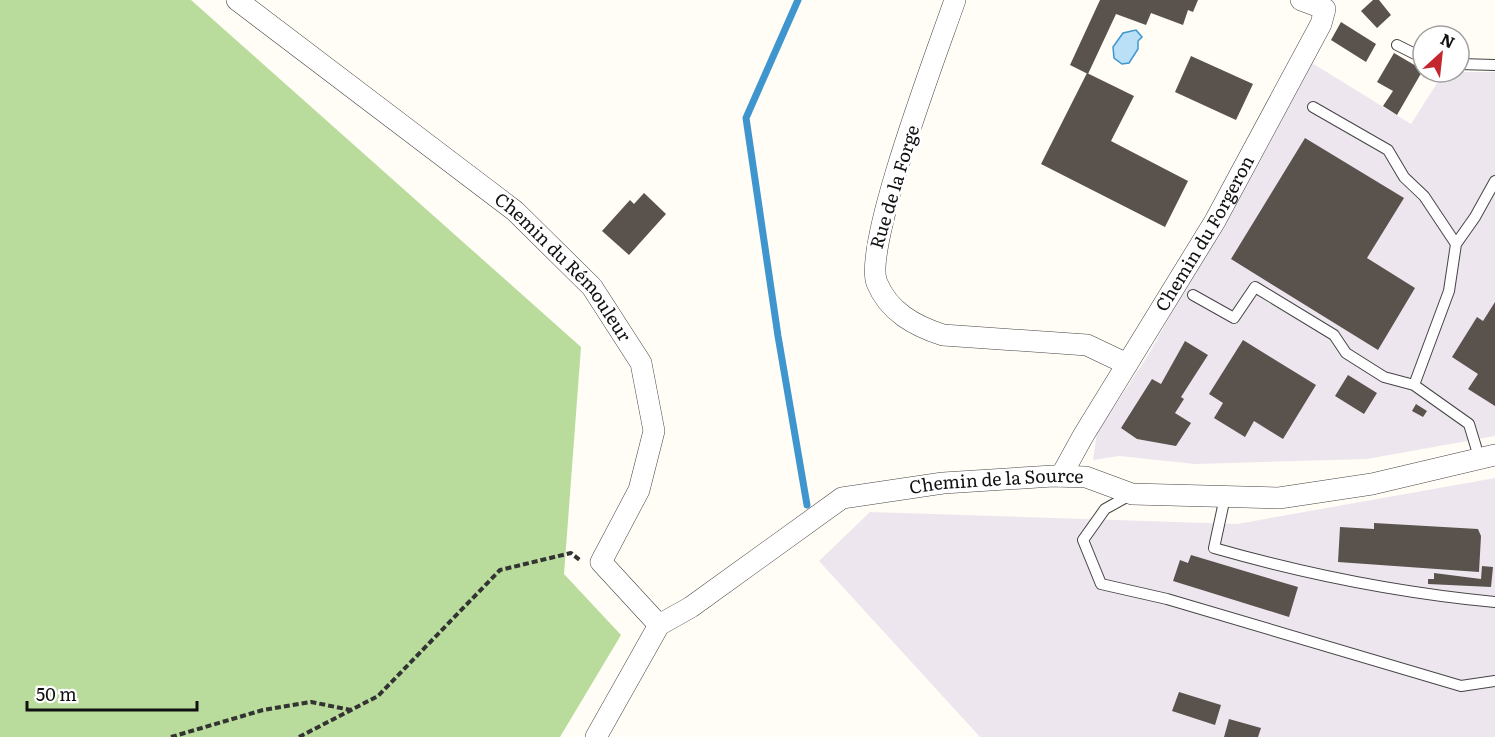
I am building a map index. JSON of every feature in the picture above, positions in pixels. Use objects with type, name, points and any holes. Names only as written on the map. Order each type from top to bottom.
[{"type":"street","name":"Chemin du Rémouleur","points":[[237,0],[514,211],[592,287],[641,363],[654,432],[639,490],[602,562],[659,625]]},
{"type":"street","name":"Rue de la Forge","points":[[955,0],[882,219],[873,261],[876,282],[888,301],[902,316],[921,328],[943,335],[1087,345],[1127,364]]},
{"type":"street","name":"Chemin du Forgeron","points":[[1061,476],[1215,221],[1321,24],[1325,9],[1301,0]]},
{"type":"street","name":"Chemin de la Source","points":[[659,625],[691,607],[842,498],[943,483],[1061,476],[1086,477],[1132,494],[1279,498],[1372,484],[1487,456]]},
{"type":"street","points":[[596,737],[659,625]]},
{"type":"lane","points":[[1397,45],[1411,52]]},
{"type":"lane","points":[[1471,64],[1495,65]]},
{"type":"lane","points":[[1313,107],[1388,150],[1404,177],[1424,196],[1456,243]]},
{"type":"lane","points":[[1414,385],[1449,291],[1456,243],[1475,217],[1495,181]]},
{"type":"lane","points":[[1193,295],[1234,318],[1255,287],[1334,335],[1346,353],[1384,377],[1414,385],[1469,424],[1487,456]]},
{"type":"lane","points":[[1132,494],[1105,509],[1083,540],[1101,584],[1167,599],[1461,686],[1495,681]]},
{"type":"lane","points":[[1225,496],[1214,548],[1286,568],[1456,599],[1495,602]]},
{"type":"path","points":[[299,737],[378,696],[500,570],[572,553],[589,567]]},
{"type":"path","points":[[171,737],[263,710],[310,702],[351,710]]},
{"type":"shaded area","points":[[1312,63],[1411,124],[1436,84],[1471,84],[1471,72],[1495,72],[1495,436],[1367,459],[1195,464],[1119,456],[1093,460],[1097,433],[1147,357]]},
{"type":"shaded area","points":[[1495,478],[1495,737],[980,737],[819,561],[870,512],[1237,524]]},
{"type":"green space","points":[[0,0],[191,0],[581,347],[564,574],[621,635],[560,737],[0,737]]},
{"type":"water","points":[[1136,30],[1142,37],[1138,41],[1138,49],[1129,63],[1122,64],[1114,58],[1113,47],[1123,33]]},
{"type":"building","points":[[1100,0],[1198,0],[1193,12],[1188,10],[1183,25],[1151,13],[1146,25],[1116,14],[1088,74],[1070,65]]},
{"type":"building","points":[[1373,0],[1379,0],[1391,15],[1377,28],[1361,11]]},
{"type":"building","points":[[1341,22],[1376,44],[1366,62],[1331,40]]},
{"type":"building","points":[[1394,53],[1411,63],[1411,84],[1415,84],[1397,115],[1383,106],[1393,91],[1377,82]]},
{"type":"building","points":[[1191,56],[1253,84],[1236,120],[1175,92]]},
{"type":"building","points":[[1087,73],[1134,96],[1111,141],[1188,181],[1165,227],[1041,164]]},
{"type":"building","points":[[1305,138],[1404,198],[1367,258],[1415,288],[1378,350],[1231,259]]},
{"type":"building","points":[[644,193],[666,214],[629,255],[602,231],[630,200],[634,204]]},
{"type":"building","points":[[1495,302],[1495,406],[1468,389],[1478,374],[1452,357],[1477,317],[1483,321]]},
{"type":"building","points":[[1243,340],[1316,385],[1283,439],[1254,421],[1245,437],[1214,418],[1223,403],[1209,394]]},
{"type":"building","points":[[1185,341],[1208,355],[1181,397],[1184,399],[1175,413],[1191,423],[1176,446],[1137,439],[1121,428],[1152,379],[1161,384]]},
{"type":"building","points":[[1348,375],[1377,393],[1364,414],[1335,396]]},
{"type":"building","points":[[1416,404],[1427,411],[1423,417],[1412,411]]},
{"type":"building","points":[[1374,523],[1478,529],[1481,536],[1479,572],[1338,562],[1340,527],[1374,529]]},
{"type":"building","points":[[1191,555],[1298,587],[1289,617],[1173,581],[1180,560],[1188,563]]},
{"type":"building","points":[[1482,566],[1493,567],[1491,587],[1428,584],[1428,579],[1434,579],[1434,573],[1481,579]]},
{"type":"building","points":[[1179,692],[1221,705],[1215,725],[1172,711]]},
{"type":"building","points":[[1229,719],[1261,728],[1258,737],[1224,737]]},
{"type":"waterway","points":[[798,0],[746,118],[778,336],[807,505]]}]
